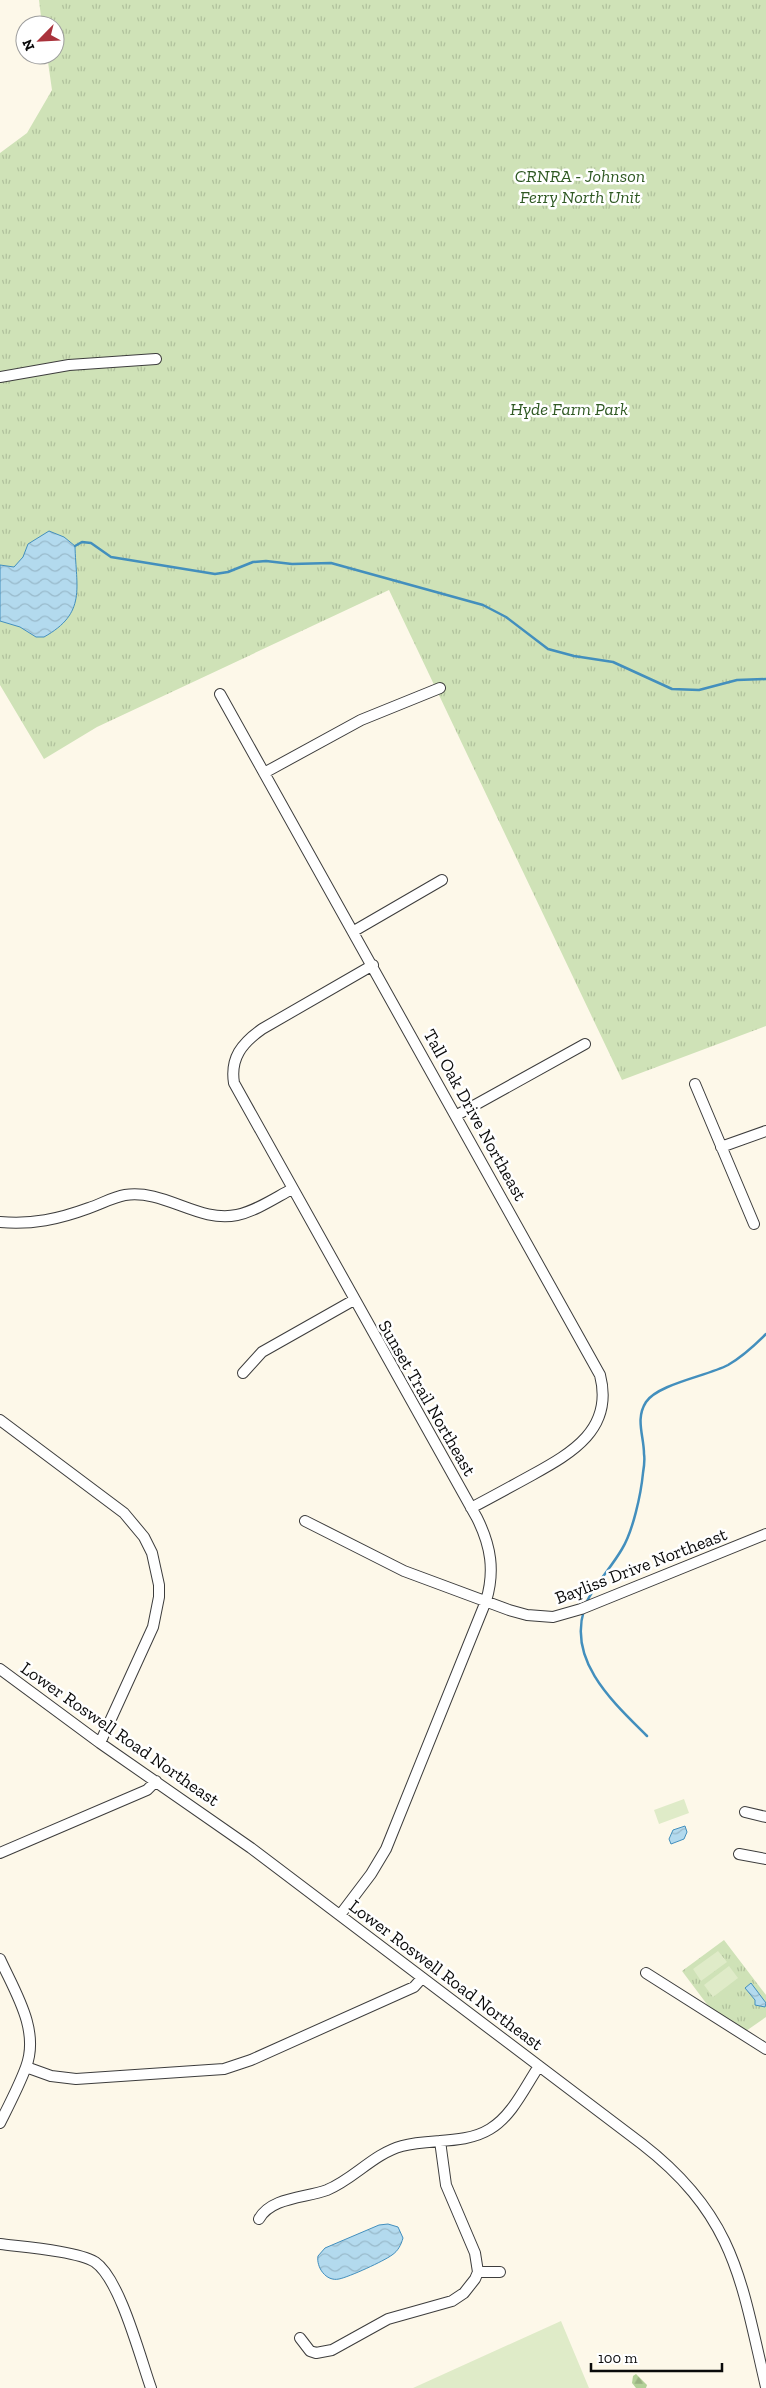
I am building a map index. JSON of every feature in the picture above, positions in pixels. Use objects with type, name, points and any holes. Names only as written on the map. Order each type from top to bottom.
[{"type":"street","points":[[0,377],[69,366],[156,359]]},
{"type":"street","points":[[264,773],[347,727],[440,688]]},
{"type":"street","name":"Tall Oak Drive Northeast","points":[[220,694],[592,1356],[600,1374],[604,1391],[603,1405],[595,1424],[573,1451],[472,1508]]},
{"type":"street","points":[[354,931],[442,880]]},
{"type":"street","name":"Sunset Trail Northeast","points":[[340,1914],[371,1874],[386,1849],[486,1602],[491,1586],[492,1565],[483,1530],[472,1508],[238,1092],[232,1073],[233,1065],[241,1047],[262,1029],[373,965]]},
{"type":"street","points":[[457,1115],[585,1044]]},
{"type":"street","points":[[695,1084],[754,1224]]},
{"type":"street","points":[[722,1147],[766,1131]]},
{"type":"street","points":[[0,1222],[31,1223],[46,1221],[124,1195],[143,1194],[168,1200],[202,1213],[228,1216],[251,1210],[292,1189]]},
{"type":"street","points":[[243,1373],[262,1352],[354,1300]]},
{"type":"street","points":[[0,1420],[124,1513],[144,1537],[152,1553],[159,1584],[159,1597],[153,1627],[100,1742]]},
{"type":"street","name":"Bayliss Drive Northeast","points":[[305,1522],[404,1571],[486,1602],[527,1615],[553,1617],[567,1614],[766,1534]]},
{"type":"street","name":"Lower Roswell Road Northeast","points":[[1,1671],[251,1848],[340,1914],[661,2159],[683,2179],[706,2208],[738,2270],[766,2387]]},
{"type":"street","points":[[0,1852],[147,1790],[156,1781]]},
{"type":"street","points":[[744,1812],[766,1817]]},
{"type":"street","points":[[739,1854],[766,1859]]},
{"type":"street","points":[[0,1959],[24,2013],[30,2032],[30,2053],[26,2067],[0,2123]]},
{"type":"street","points":[[646,1973],[766,2049]]},
{"type":"street","points":[[26,2067],[51,2076],[76,2079],[224,2069],[251,2060],[414,1987],[422,1978]]},
{"type":"street","points":[[258,2219],[266,2210],[276,2204],[336,2186],[390,2150],[402,2146],[474,2136],[493,2128],[504,2119],[539,2066]]},
{"type":"street","points":[[300,2338],[310,2352],[316,2353],[332,2350],[388,2319],[452,2301],[464,2292],[478,2272],[475,2253],[446,2185],[440,2141]]},
{"type":"street","points":[[0,2244],[74,2255],[94,2261],[108,2275],[118,2296],[151,2388]]},
{"type":"street","points":[[478,2272],[500,2272]]},
{"type":"green space","points":[[39,0],[766,0],[766,1026],[622,1080],[389,590],[97,727],[44,759],[0,685],[0,153],[27,133],[52,90],[48,65],[65,65],[65,15],[41,15]]},
{"type":"green space","points":[[684,1799],[689,1813],[659,1824],[654,1810]]},
{"type":"green space","points":[[724,1940],[766,1995],[766,2017],[746,2031],[709,2007],[682,1971]]},
{"type":"green space","points":[[718,1951],[727,1962],[701,1981],[693,1969]]},
{"type":"green space","points":[[729,1966],[738,1978],[713,1997],[704,1985]]},
{"type":"green space","points":[[561,2321],[589,2388],[413,2388]]},
{"type":"green space","points":[[636,2374],[647,2385],[646,2388],[636,2388],[632,2383],[633,2376]]},
{"type":"water","points":[[49,531],[64,537],[75,546],[76,598],[73,609],[67,619],[58,628],[44,637],[36,637],[20,627],[0,621],[0,565],[14,567],[23,557],[28,544]]},
{"type":"water","points":[[685,1826],[687,1832],[684,1839],[671,1844],[669,1839],[673,1830]]},
{"type":"water","points":[[751,1983],[766,2003],[765,2007],[755,2005],[755,2000],[745,1988]]},
{"type":"water","points":[[388,2224],[398,2227],[403,2238],[399,2248],[392,2255],[339,2279],[326,2276],[320,2269],[318,2256],[325,2248],[379,2225]]},
{"type":"waterway","points":[[75,546],[82,542],[91,543],[111,557],[215,574],[228,572],[253,562],[331,563],[483,605],[506,617],[548,649],[574,656],[613,662],[672,689],[699,690],[737,680],[766,679]]},
{"type":"waterway","points":[[586,1603],[622,1549],[633,1523],[644,1466],[641,1415],[646,1402],[661,1390],[672,1385],[728,1365],[748,1351],[766,1334]]},
{"type":"waterway","points":[[584,1610],[581,1629],[582,1647],[588,1664],[608,1695],[647,1736]]},
{"type":"park label","name":"CRNRA - Johnson Ferry North Unit","points":[[580,186]]},
{"type":"park label","name":"Hyde Farm Park","points":[[569,409]]}]
